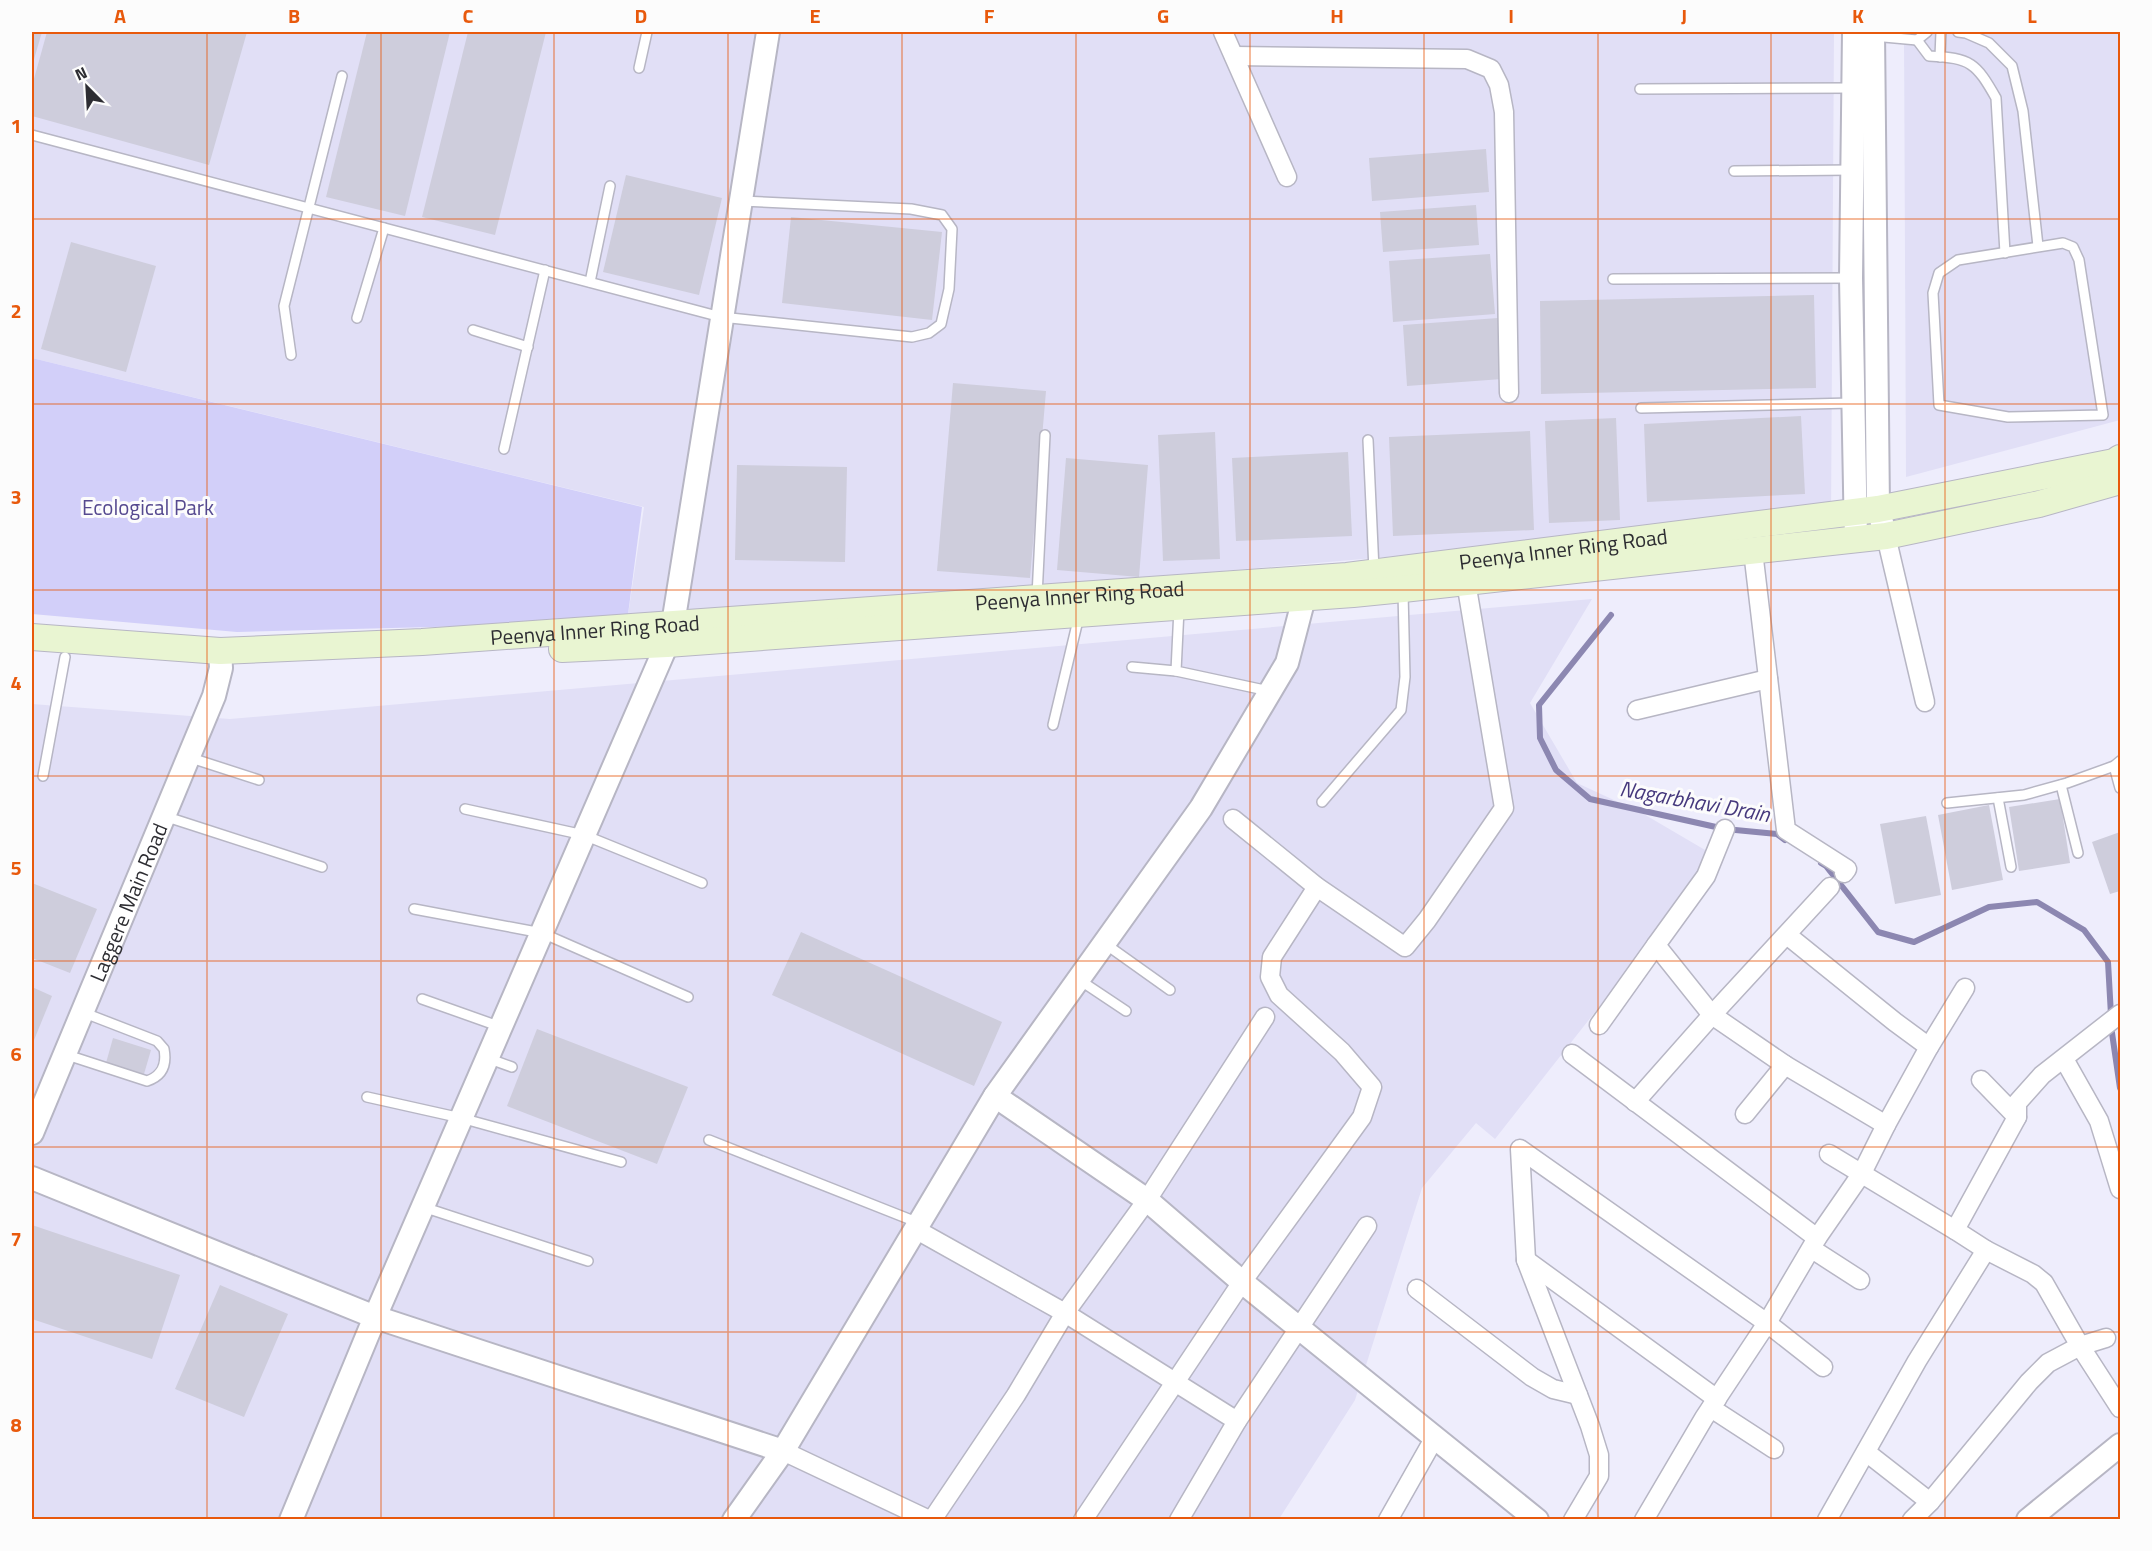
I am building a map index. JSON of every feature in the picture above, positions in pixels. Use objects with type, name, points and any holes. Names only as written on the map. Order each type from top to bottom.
[{"type":"main road","name":"Peenya Inner Ring Road","points":[[32,655],[221,660],[1179,607],[1304,588],[1375,572],[1866,510],[2114,462],[2121,458]]},
{"type":"main road","name":"Peenya Inner Ring Road","points":[[670,634],[1036,598],[1304,588],[1403,589],[1886,536],[2039,504],[2121,481]]},
{"type":"main road","name":"Peenya Inner Ring Road","points":[[32,637],[221,660]]},
{"type":"street","points":[[291,1520],[375,1317],[670,634],[768,32]]},
{"type":"street","points":[[1223,32],[1287,177]]},
{"type":"street","points":[[1864,34],[1853,88],[1852,402],[1866,510],[1886,536],[1926,702]]},
{"type":"street","points":[[1856,540],[1866,510],[1864,34]]},
{"type":"street","points":[[1234,57],[1467,58],[1491,69],[1499,85],[1504,112],[1509,393]]},
{"type":"street","points":[[1753,551],[1786,830],[1847,869],[1844,873]]},
{"type":"street","points":[[1233,819],[1317,887],[1405,947],[1427,920],[1504,808],[1466,582]]},
{"type":"street","points":[[734,1520],[783,1451],[995,1096],[1201,808],[1287,663],[1304,588]]},
{"type":"street","name":"Laggere Main Road","points":[[32,1133],[213,696],[221,660]]},
{"type":"street","points":[[1637,710],[1768,679]]},
{"type":"street","points":[[1599,1025],[1706,876],[1725,829]]},
{"type":"street","points":[[1083,1520],[1242,1282],[1362,1117],[1372,1087],[1342,1052],[1279,995],[1270,977],[1272,957],[1317,887]]},
{"type":"street","points":[[1635,1102],[1830,887]]},
{"type":"street","points":[[1787,935],[1929,1047]]},
{"type":"street","points":[[1656,945],[1712,1015],[1785,1065],[1886,1125]]},
{"type":"street","points":[[1644,1520],[1714,1403],[1862,1173],[1929,1047],[1965,988]]},
{"type":"street","points":[[1955,1230],[2017,1117],[2017,1103],[2042,1075],[2121,1014]]},
{"type":"street","points":[[32,1178],[375,1317],[783,1451],[931,1520],[1016,1395],[1065,1313],[1147,1200],[1265,1017]]},
{"type":"street","points":[[1572,1054],[1860,1280]]},
{"type":"street","points":[[2064,1059],[2099,1121],[2121,1189]]},
{"type":"street","points":[[1745,1114],[1785,1065]]},
{"type":"street","points":[[1981,1080],[2017,1117]]},
{"type":"street","points":[[995,1096],[1147,1200],[1242,1282],[1537,1520]]},
{"type":"street","points":[[1573,1520],[1599,1476],[1599,1455],[1526,1260],[1520,1149],[1767,1323],[1823,1367]]},
{"type":"street","points":[[1828,1154],[1986,1250],[2033,1274],[2044,1283],[2080,1346],[2121,1408]]},
{"type":"street","points":[[917,1226],[1065,1313],[1238,1421]]},
{"type":"street","points":[[1179,1520],[1238,1421],[1367,1226]]},
{"type":"street","points":[[1827,1520],[1917,1361],[1986,1250]]},
{"type":"street","points":[[1526,1260],[1774,1449]]},
{"type":"street","points":[[1417,1289],[1532,1377],[1553,1389],[1578,1395]]},
{"type":"street","points":[[1912,1520],[1930,1502],[2029,1382],[2048,1363],[2080,1346],[2106,1338]]},
{"type":"street","points":[[1388,1520],[1436,1437]]},
{"type":"street","points":[[2028,1520],[2121,1445]]},
{"type":"street","points":[[1866,1452],[1930,1502]]},
{"type":"lane","points":[[639,68],[647,32]]},
{"type":"lane","points":[[1864,34],[1917,40],[1927,32]]},
{"type":"lane","points":[[1940,57],[1941,32]]},
{"type":"lane","points":[[1958,32],[1989,43],[2012,66],[2023,111],[2038,246]]},
{"type":"lane","points":[[1917,40],[1929,56],[1957,58],[1975,65],[1996,98],[2005,253]]},
{"type":"lane","points":[[291,355],[284,306],[342,76]]},
{"type":"lane","points":[[1640,89],[1853,88]]},
{"type":"lane","points":[[32,135],[721,317],[912,337],[929,333],[940,324],[949,289],[952,229],[942,215],[911,209],[740,201]]},
{"type":"lane","points":[[1734,171],[1852,170]]},
{"type":"lane","points":[[590,282],[610,186]]},
{"type":"lane","points":[[357,318],[384,228]]},
{"type":"lane","points":[[2064,243],[2073,247],[2079,260],[2103,415],[2008,417],[1939,405],[1933,293],[1939,273],[1958,260],[2005,253],[2064,243]]},
{"type":"lane","points":[[504,449],[545,270]]},
{"type":"lane","points":[[1613,279],[1851,278]]},
{"type":"lane","points":[[473,330],[528,347]]},
{"type":"lane","points":[[1641,408],[1852,402]]},
{"type":"lane","points":[[1036,598],[1045,435]]},
{"type":"lane","points":[[1368,440],[1375,572]]},
{"type":"lane","points":[[1322,802],[1401,710],[1405,677],[1403,589]]},
{"type":"lane","points":[[1176,671],[1179,607]]},
{"type":"lane","points":[[1053,725],[1080,614]]},
{"type":"lane","points":[[43,776],[64,657]]},
{"type":"lane","points":[[1132,667],[1176,671],[1270,692]]},
{"type":"lane","points":[[188,758],[259,780]]},
{"type":"lane","points":[[1947,803],[2024,795],[2061,785],[2117,763],[2121,788]]},
{"type":"lane","points":[[2061,785],[2078,853]]},
{"type":"lane","points":[[1998,798],[2011,867]]},
{"type":"lane","points":[[465,808],[584,835],[702,883]]},
{"type":"lane","points":[[164,816],[322,867]]},
{"type":"lane","points":[[1830,887],[1844,873]]},
{"type":"lane","points":[[414,909],[542,933],[688,997]]},
{"type":"lane","points":[[1104,943],[1170,990]]},
{"type":"lane","points":[[1078,979],[1126,1011]]},
{"type":"lane","points":[[422,999],[501,1027]]},
{"type":"lane","points":[[64,1054],[147,1081],[160,1074],[164,1066],[164,1050],[157,1041],[82,1012]]},
{"type":"lane","points":[[487,1059],[512,1067]]},
{"type":"lane","points":[[367,1096],[462,1118],[621,1162]]},
{"type":"lane","points":[[709,1140],[917,1226]]},
{"type":"lane","points":[[423,1207],[588,1261]]},
{"type":"shaded area","points":[[32,32],[1834,32],[1831,519],[627,622],[644,507],[32,358]]},
{"type":"shaded area","points":[[1904,32],[2120,32],[2120,420],[1906,477]]},
{"type":"shaded area","points":[[1592,599],[1530,703],[1577,783],[1642,813],[1717,857],[1495,1139],[1476,1123],[1422,1188],[1355,1400],[1279,1519],[32,1519],[32,704],[230,719]]},
{"type":"green space","name":"Ecological Park","points":[[32,358],[642,507],[627,622],[237,632],[32,614]]},
{"type":"building","points":[[32,32],[42,32],[32,66]]},
{"type":"building","points":[[47,32],[247,32],[209,165],[32,116],[32,86]]},
{"type":"building","points":[[367,32],[450,32],[405,216],[326,197]]},
{"type":"building","points":[[468,32],[546,32],[495,235],[422,217]]},
{"type":"building","points":[[1486,149],[1489,192],[1372,201],[1369,158]]},
{"type":"building","points":[[626,175],[722,198],[699,295],[603,272]]},
{"type":"building","points":[[1476,205],[1479,245],[1383,252],[1380,212]]},
{"type":"building","points":[[791,217],[942,232],[932,320],[782,303]]},
{"type":"building","points":[[71,242],[156,266],[126,372],[41,349]]},
{"type":"building","points":[[1490,254],[1495,314],[1393,322],[1389,261]]},
{"type":"building","points":[[1814,295],[1816,388],[1541,394],[1540,301]]},
{"type":"building","points":[[1498,318],[1502,379],[1407,386],[1403,325]]},
{"type":"building","points":[[953,383],[1046,391],[1030,578],[937,571]]},
{"type":"building","points":[[1801,416],[1805,494],[1647,502],[1644,424]]},
{"type":"building","points":[[1616,418],[1620,520],[1549,523],[1545,421]]},
{"type":"building","points":[[1530,431],[1534,530],[1393,536],[1389,437]]},
{"type":"building","points":[[1215,432],[1220,559],[1163,561],[1158,435]]},
{"type":"building","points":[[1348,452],[1352,536],[1236,541],[1232,458]]},
{"type":"building","points":[[1066,458],[1148,465],[1139,577],[1057,570]]},
{"type":"building","points":[[737,465],[847,467],[845,562],[735,560]]},
{"type":"building","points":[[2060,799],[2070,863],[2019,871],[2009,807]]},
{"type":"building","points":[[1989,805],[2003,880],[1952,890],[1938,815]]},
{"type":"building","points":[[1926,816],[1941,895],[1895,904],[1880,824]]},
{"type":"building","points":[[2120,832],[2120,891],[2110,894],[2092,842]]},
{"type":"building","points":[[32,883],[97,909],[70,973],[32,958]]},
{"type":"building","points":[[801,932],[1002,1022],[974,1086],[772,995]]},
{"type":"building","points":[[32,987],[52,996],[32,1045]]},
{"type":"building","points":[[537,1029],[688,1087],[657,1164],[507,1106]]},
{"type":"building","points":[[113,1038],[151,1050],[144,1074],[106,1063]]},
{"type":"building","points":[[32,1225],[180,1275],[152,1359],[32,1319]]},
{"type":"building","points":[[220,1285],[288,1314],[244,1417],[175,1389]]},
{"type":"waterway","name":"Nagarbhavi Drain","points":[[1611,615],[1539,705],[1540,738],[1556,770],[1590,799],[1725,829],[1777,834],[1785,840]]},
{"type":"waterway","name":"Nagarbhavi Drain","points":[[1821,863],[1826,866],[1878,932],[1914,942],[1989,907],[2037,902],[2084,930],[2108,962],[2111,1015]]},
{"type":"waterway","name":"Nagarbhavi Drain","points":[[2111,1026],[2120,1088]]}]
